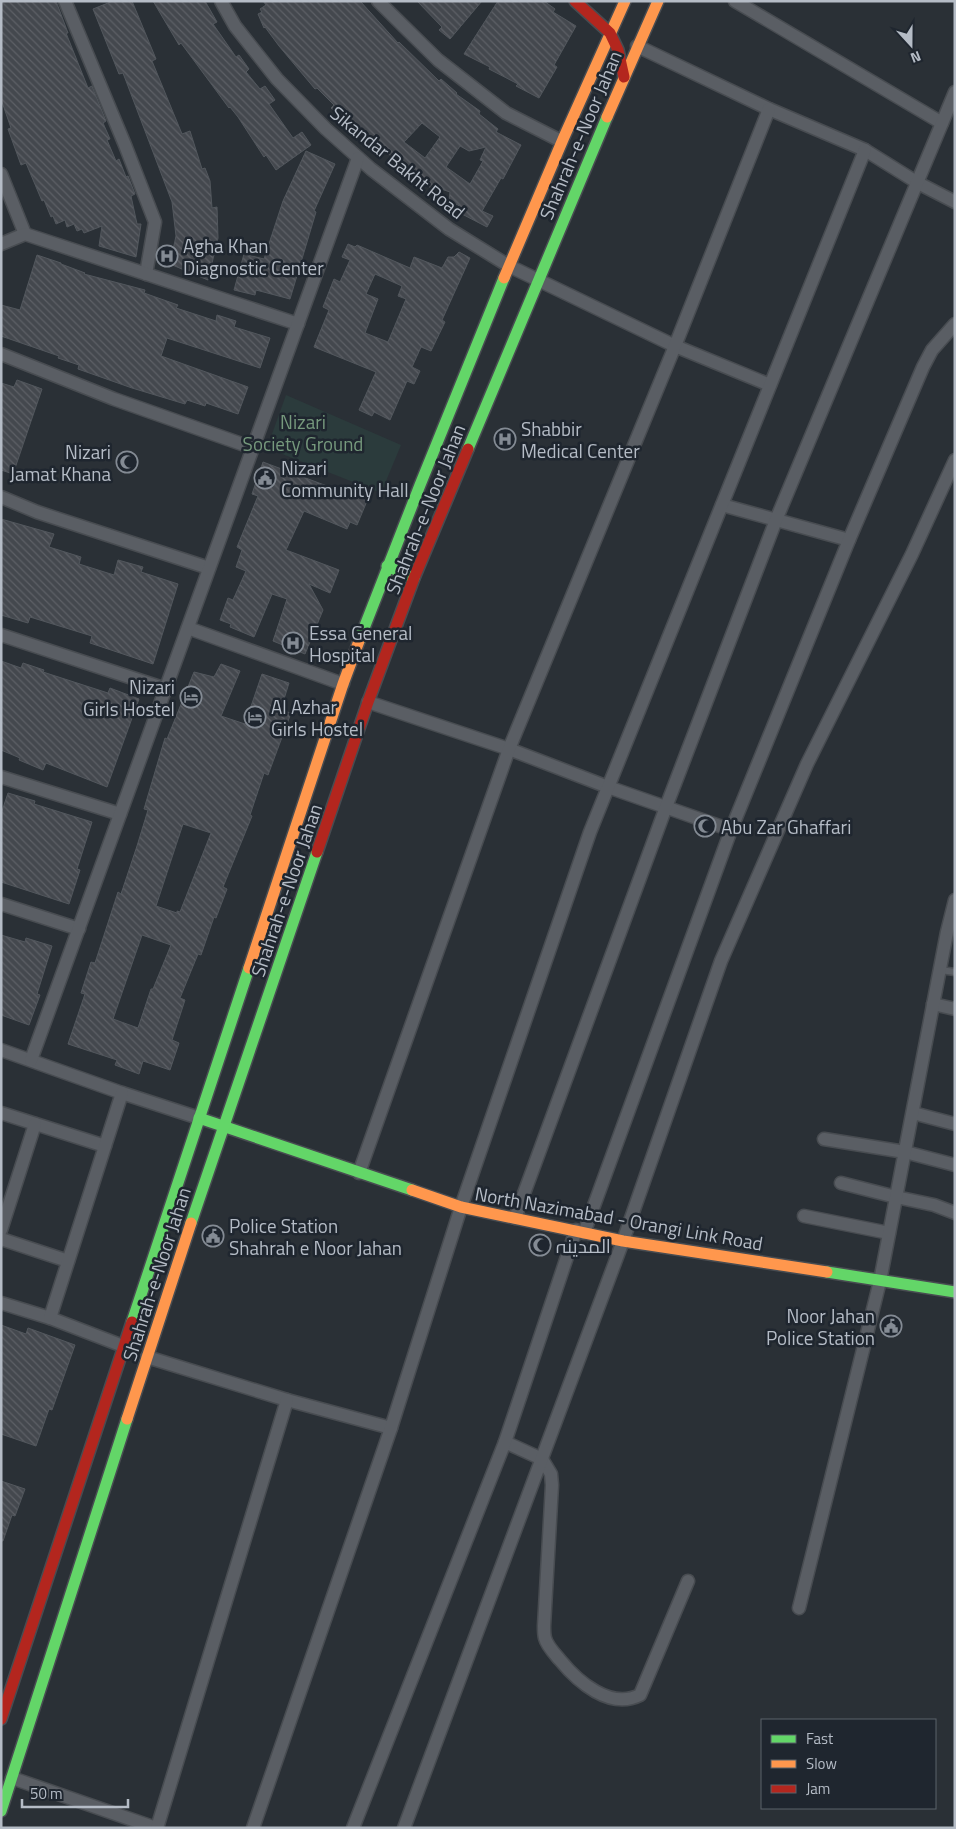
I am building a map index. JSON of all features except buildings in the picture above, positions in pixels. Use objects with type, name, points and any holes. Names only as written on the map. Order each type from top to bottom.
[{"type":"main road","points":[[575,1],[610,32],[618,50],[624,77]]},
{"type":"main road","name":"Shahrah-e-Noor Jahan","points":[[1,1811],[12,1778],[123,1346],[343,684],[387,566],[561,140],[625,1]]},
{"type":"main road","name":"Shahrah-e-Noor Jahan","points":[[1,1719],[147,1357],[223,1127],[368,702],[414,578],[538,280],[637,46],[658,1]]},
{"type":"main road","points":[[387,566],[414,578]]},
{"type":"main road","name":"North Nazimabad - Orangi Link Road","points":[[199,1118],[461,1207],[623,1241],[955,1292]]},
{"type":"street","points":[[65,1],[126,145],[155,222],[146,274]]},
{"type":"street","name":"Sikandar Bakht Road","points":[[221,1],[235,26],[277,79],[326,129],[358,158],[450,229],[509,266],[675,346],[770,385]]},
{"type":"street","points":[[378,1],[438,60],[506,113],[561,140]]},
{"type":"street","points":[[736,1],[942,123]]},
{"type":"street","points":[[637,46],[769,109],[865,150],[955,202]]},
{"type":"street","points":[[516,1218],[666,807],[776,520],[955,92]]},
{"type":"street","points":[[359,1173],[509,749],[675,346],[769,109]]},
{"type":"street","points":[[253,1828],[391,1428],[461,1207],[590,832],[865,150]]},
{"type":"street","points":[[31,1060],[358,158]]},
{"type":"street","points":[[1,174],[25,234]]},
{"type":"street","points":[[1,244],[25,234],[298,324]]},
{"type":"street","points":[[354,1828],[505,1442],[580,1231],[731,830],[849,540],[923,367],[932,350],[955,324]]},
{"type":"street","points":[[1,354],[114,399],[253,448]]},
{"type":"street","points":[[404,1828],[623,1241],[721,961],[806,764],[912,554],[955,460]]},
{"type":"street","points":[[1,497],[37,512],[209,568]]},
{"type":"street","points":[[722,505],[849,540]]},
{"type":"street","points":[[188,628],[343,684]]},
{"type":"street","points":[[1,635],[166,689]]},
{"type":"street","points":[[368,702],[509,749],[608,787],[731,830]]},
{"type":"street","points":[[1,777],[120,814]]},
{"type":"street","points":[[799,1608],[880,1281],[940,970],[952,927],[955,900]]},
{"type":"street","points":[[1,904],[78,929]]},
{"type":"street","points":[[934,1004],[955,1009]]},
{"type":"street","points":[[1,1050],[199,1118]]},
{"type":"street","points":[[50,1318],[122,1093]]},
{"type":"street","points":[[1,1113],[105,1146]]},
{"type":"street","points":[[912,1113],[955,1124]]},
{"type":"street","points":[[1,1230],[34,1124]]},
{"type":"street","points":[[824,1139],[905,1152],[955,1165]]},
{"type":"street","points":[[841,1183],[934,1205],[955,1213]]},
{"type":"street","points":[[804,1216],[889,1233]]},
{"type":"street","points":[[1,1239],[68,1261]]},
{"type":"street","points":[[1,1303],[50,1318],[123,1346]]},
{"type":"street","points":[[147,1357],[287,1400],[391,1428]]},
{"type":"street","points":[[12,1778],[157,1828],[287,1400]]},
{"type":"street","points":[[505,1442],[542,1458],[551,1474],[545,1639],[573,1675],[588,1687],[612,1698],[636,1697],[640,1695],[688,1581]]},
{"type":"lane","points":[[940,970],[955,972]]},
{"type":"green space","name":"Nizari Society Ground","points":[[286,395],[401,445],[381,493],[267,448]]},
{"type":"traffic: fast","points":[[468,449],[607,117]]},
{"type":"traffic: fast","points":[[359,641],[504,278]]},
{"type":"traffic: fast","points":[[387,566],[414,578]]},
{"type":"traffic: fast","points":[[191,1223],[317,852]]},
{"type":"traffic: fast","points":[[132,1322],[249,968]]},
{"type":"traffic: fast","points":[[199,1118],[412,1190]]},
{"type":"traffic: fast","points":[[827,1272],[955,1292]]},
{"type":"traffic: fast","points":[[1,1811],[127,1419]]},
{"type":"traffic: slow","points":[[504,278],[625,1]]},
{"type":"traffic: slow","points":[[607,117],[658,1]]},
{"type":"traffic: slow","points":[[249,968],[359,641]]},
{"type":"traffic: slow","points":[[412,1190],[461,1207],[623,1241],[827,1272]]},
{"type":"traffic: slow","points":[[127,1419],[191,1223]]},
{"type":"traffic: jam","points":[[575,1],[610,33],[618,50],[624,77]]},
{"type":"traffic: jam","points":[[317,852],[368,702],[414,578],[468,449]]},
{"type":"traffic: jam","points":[[1,1719],[132,1322]]},
{"type":"place","name":"Agha Khan Diagnostic Center","points":[[167,256]]},
{"type":"place","name":"Shabbir Medical Center","points":[[505,439]]},
{"type":"place","name":"Nizari Jamat Khana","points":[[127,462]]},
{"type":"place","name":"Nizari Community Hall","points":[[265,478]]},
{"type":"place","name":"Essa General Hospital","points":[[293,643]]},
{"type":"place","name":"Nizari Girls Hostel","points":[[191,697]]},
{"type":"place","name":"Al Azhar Girls Hostel","points":[[255,717]]},
{"type":"place","name":"Abu Zar Ghaffari","points":[[705,826]]},
{"type":"place","name":"Police Station Shahrah e Noor Jahan","points":[[213,1236]]},
{"type":"place","name":"المدینہ","points":[[540,1245]]},
{"type":"place","name":"Noor Jahan Police Station","points":[[891,1326]]}]
